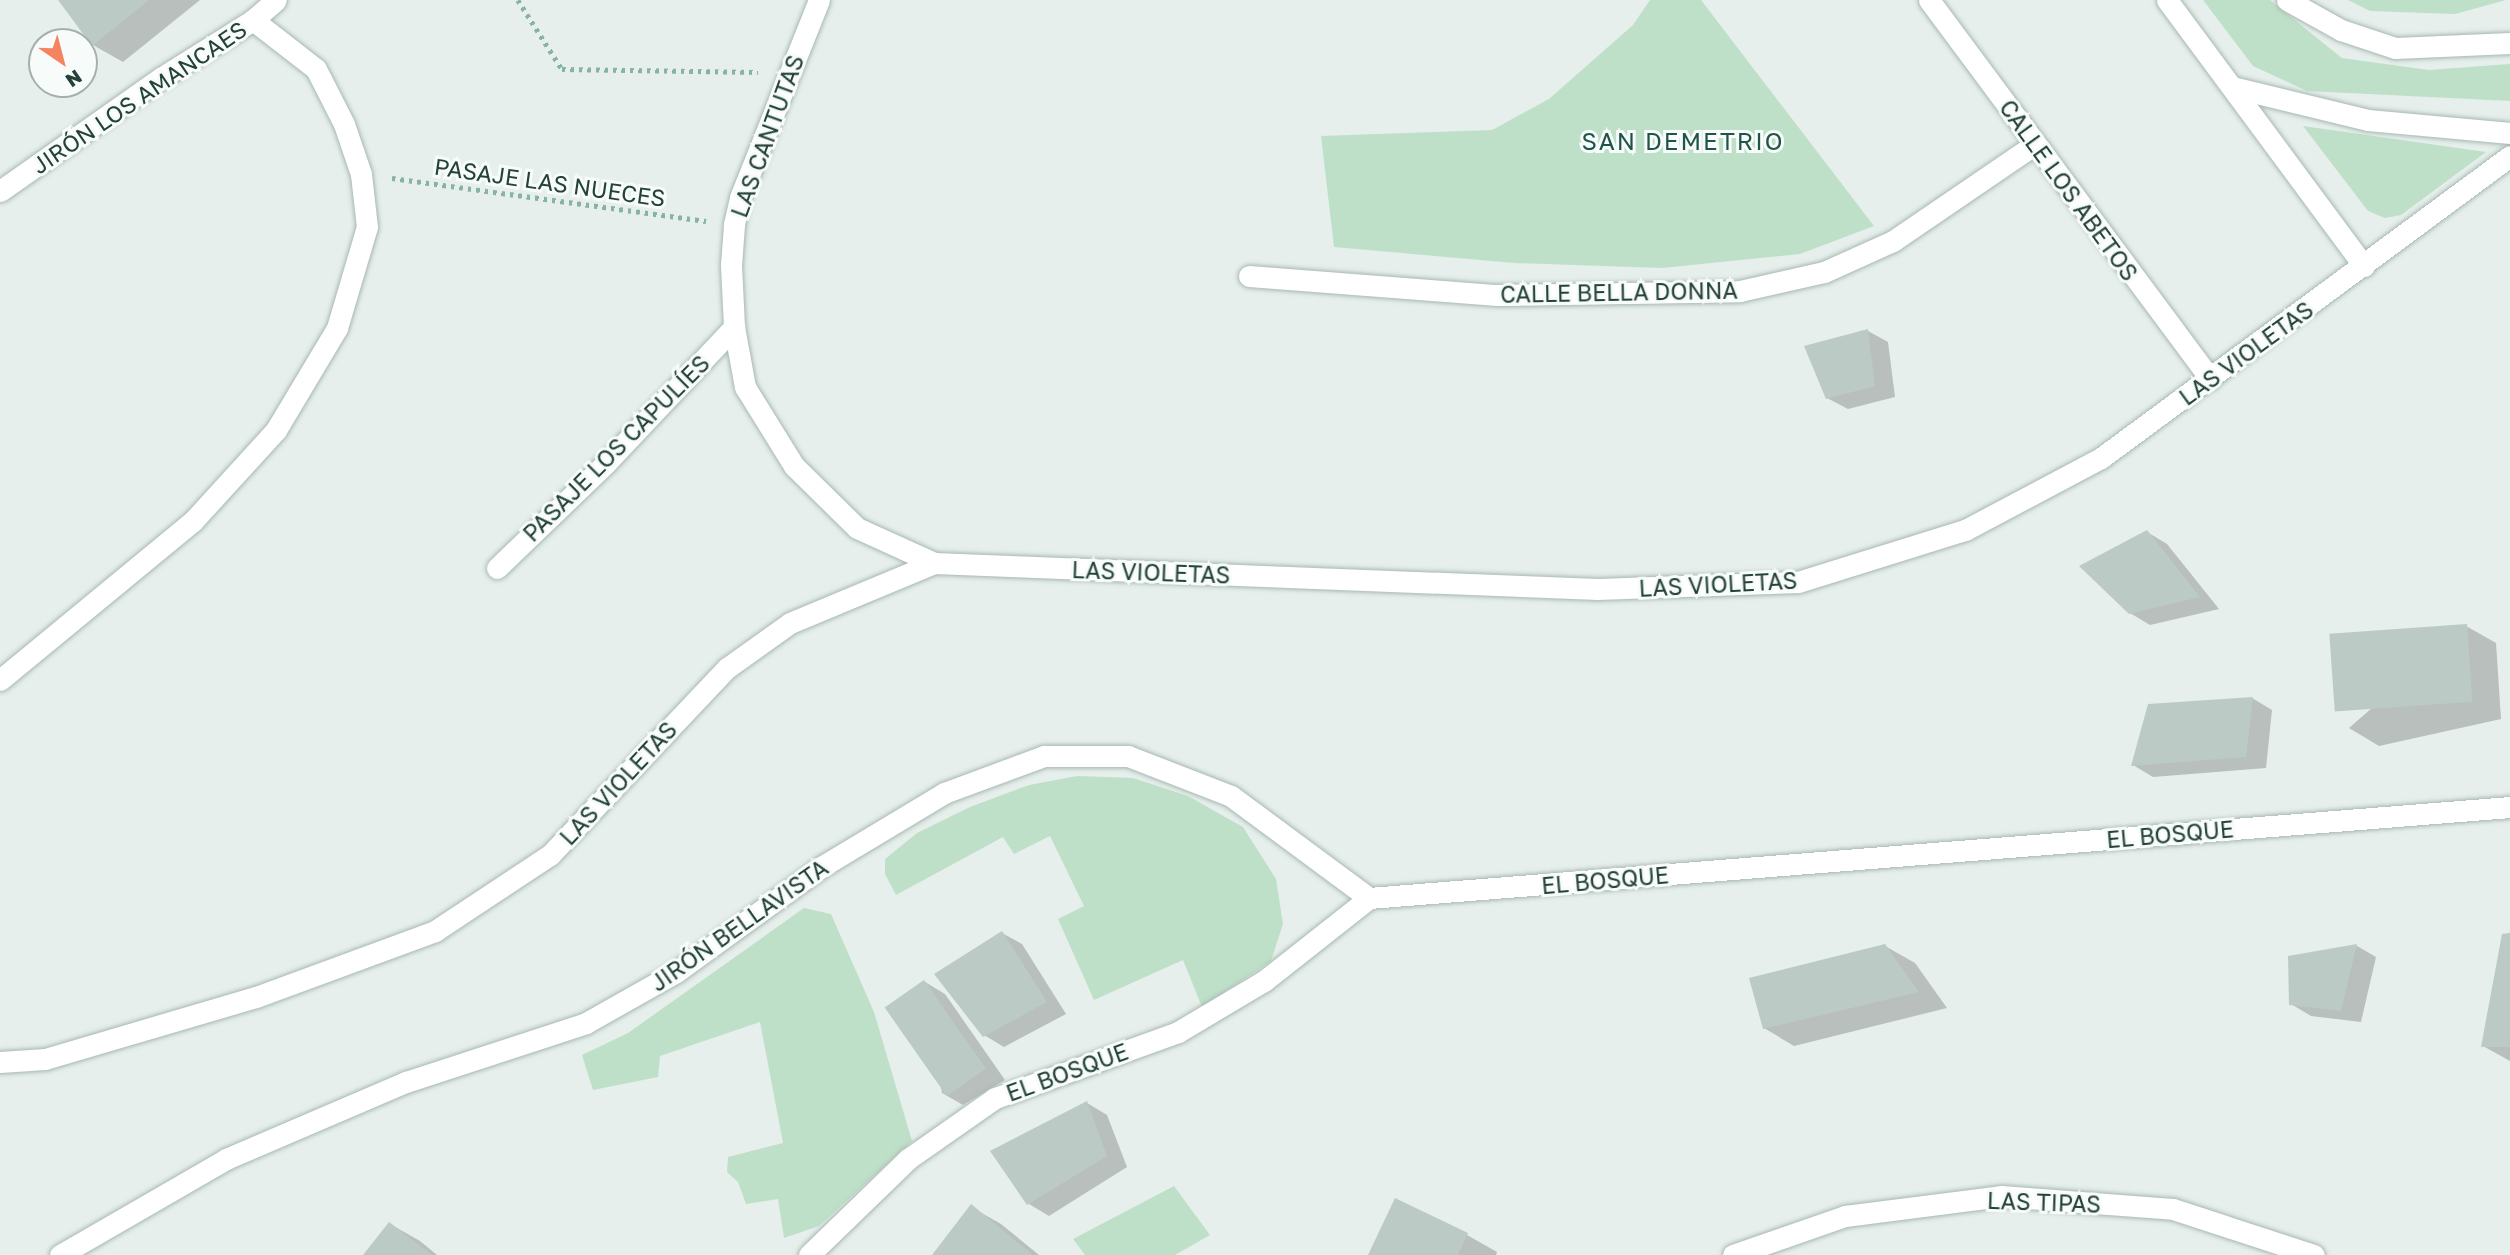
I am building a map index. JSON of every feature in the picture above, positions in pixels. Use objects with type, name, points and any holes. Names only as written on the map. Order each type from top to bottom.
[{"type":"street","name":"JIRÓN LOS AMANCAES","points":[[0,191],[161,78],[253,20],[276,0]]},
{"type":"street","name":"LAS CANTUTAS","points":[[819,0],[740,198],[734,225],[731,265],[734,327],[745,387],[794,466],[857,528],[934,563]]},
{"type":"street","name":"CALLE LOS ABETOS","points":[[1929,0],[2210,379]]},
{"type":"street","points":[[2167,0],[2364,266]]},
{"type":"street","points":[[2287,0],[2341,30],[2395,48],[2510,43]]},
{"type":"street","points":[[0,680],[193,521],[275,430],[337,328],[367,227],[361,174],[344,124],[316,69],[253,20]]},
{"type":"street","points":[[2232,87],[2368,120],[2510,132]]},
{"type":"street","name":"CALLE BELLA DONNA","points":[[1249,276],[1497,295],[1740,291],[1825,272],[1893,242],[2035,144]]},
{"type":"street","name":"LAS VIOLETAS","points":[[0,1062],[45,1059],[243,1001],[435,930],[550,856],[727,668],[790,623],[934,563],[1597,589],[1798,582],[1965,530],[2101,458],[2510,156]]},
{"type":"street","name":"PASAJE LOS CAPULÍES","points":[[497,568],[606,463],[734,327]]},
{"type":"street","name":"JIRÓN BELLAVISTA","points":[[60,1255],[226,1158],[406,1082],[586,1023],[677,972],[821,867],[944,793],[1044,756],[1128,756],[1231,796],[1369,898]]},
{"type":"street","name":"EL BOSQUE","points":[[809,1255],[908,1159],[995,1098],[1178,1032],[1264,981],[1369,898],[2510,807]]},
{"type":"street","name":"LAS TIPAS","points":[[1733,1255],[1845,1216],[2001,1196],[2172,1209],[2314,1255]]},
{"type":"path","points":[[518,0],[562,69],[790,72]]},
{"type":"path","name":"PASAJE LAS NUECES","points":[[361,174],[734,225]]},
{"type":"green space","points":[[1650,0],[1701,0],[1874,226],[1800,254],[1662,268],[1514,263],[1334,247],[1321,136],[1492,130],[1549,99],[1633,25]]},
{"type":"green space","points":[[2203,0],[2270,0],[2342,58],[2429,70],[2510,64],[2510,101],[2307,91],[2253,66]]},
{"type":"green space","points":[[2348,0],[2506,0],[2455,14],[2370,11]]},
{"type":"green space","points":[[2303,126],[2486,152],[2401,215],[2385,218],[2368,211]]},
{"type":"green space","points":[[1077,776],[1133,778],[1188,796],[1243,827],[1276,879],[1283,924],[1271,961],[1202,1007],[1183,960],[1094,1000],[1058,919],[1084,906],[1050,836],[1014,854],[1003,837],[896,895],[885,874],[885,859],[917,833],[970,807],[1029,785]]},
{"type":"green space","points":[[804,908],[831,914],[874,1012],[912,1141],[819,1226],[784,1238],[778,1199],[746,1204],[738,1182],[727,1172],[728,1157],[783,1143],[760,1022],[660,1056],[658,1077],[593,1090],[582,1055],[628,1033]]},
{"type":"green space","points":[[1174,1186],[1210,1235],[1175,1255],[1085,1255],[1073,1239]]},
{"type":"building","points":[[58,0],[149,0],[98,41],[98,28],[79,28]]},
{"type":"building","points":[[1868,329],[1875,386],[1826,399],[1804,346]]},
{"type":"building","points":[[2147,530],[2200,597],[2129,614],[2079,566]]},
{"type":"building","points":[[2467,624],[2472,702],[2335,711],[2329,634]]},
{"type":"building","points":[[2253,697],[2246,757],[2131,766],[2148,704]]},
{"type":"building","points":[[1002,931],[1047,1002],[983,1037],[934,974]]},
{"type":"building","points":[[2510,933],[2510,1047],[2481,1047],[2502,934]]},
{"type":"building","points":[[1885,944],[1919,992],[1763,1029],[1749,978]]},
{"type":"building","points":[[2357,944],[2341,1011],[2289,1005],[2288,956]]},
{"type":"building","points":[[924,980],[986,1068],[947,1096],[885,1008]]},
{"type":"building","points":[[1087,1101],[1107,1156],[1027,1205],[990,1151]]},
{"type":"building","points":[[1395,1198],[1468,1233],[1458,1255],[1368,1255]]},
{"type":"building","points":[[971,1204],[1033,1255],[932,1255]]},
{"type":"building","points":[[389,1222],[432,1255],[363,1255]]},
{"type":"district","name":"SAN DEMETRIO","points":[[1683,141]]}]
